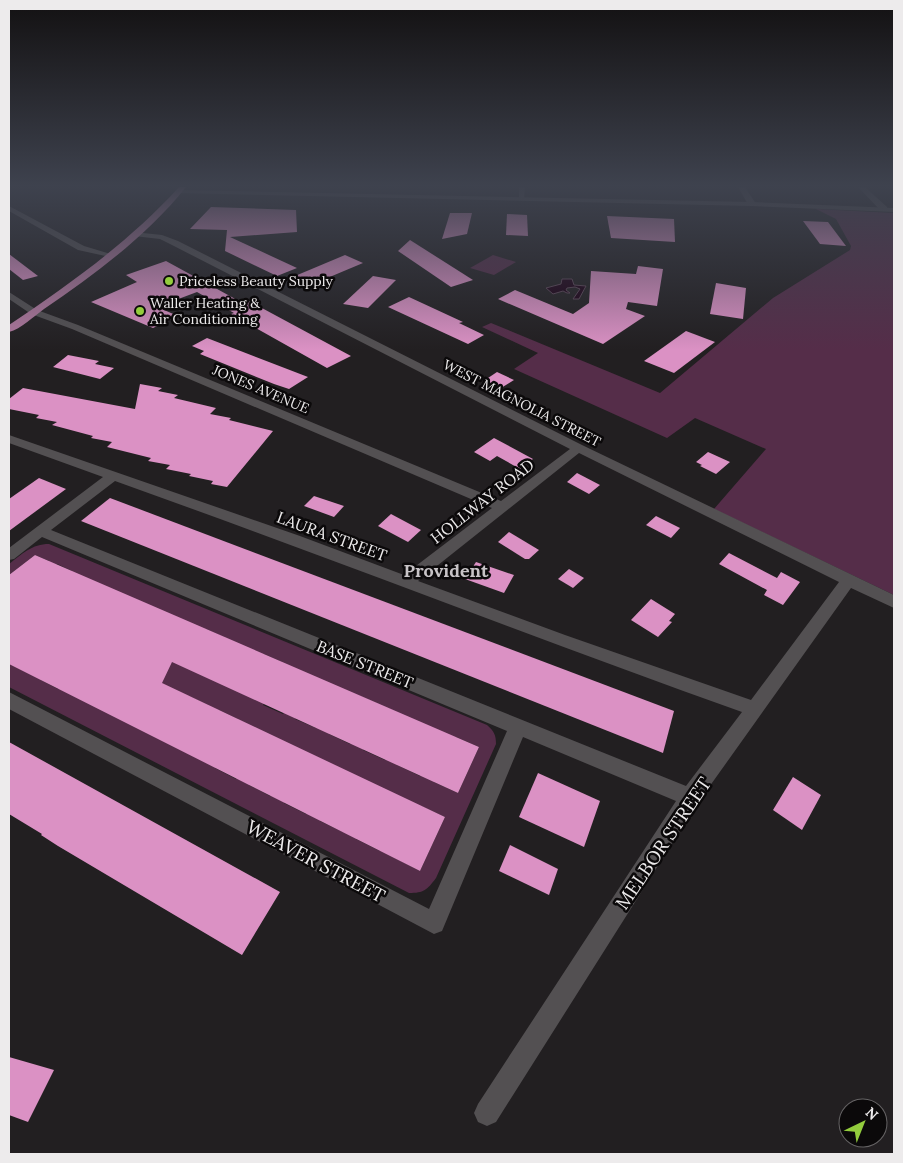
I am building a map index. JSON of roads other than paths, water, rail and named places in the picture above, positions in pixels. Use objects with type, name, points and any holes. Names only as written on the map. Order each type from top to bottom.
[{"type":"main road","points":[[9,329],[128,241]]},
{"type":"street","points":[[69,241],[81,248],[110,255]]},
{"type":"street","name":"WEST MAGNOLIA STREET","points":[[171,241],[578,448],[894,602]]},
{"type":"street","name":"JONES AVENUE","points":[[9,295],[34,312],[75,327],[503,507]]},
{"type":"street","name":"LAURA STREET","points":[[9,439],[406,582],[559,640],[755,709]]},
{"type":"street","name":"HOLLWAY ROAD","points":[[406,582],[578,448]]},
{"type":"street","points":[[9,555],[113,476]]},
{"type":"street","name":"BASE STREET","points":[[40,531],[690,797]]},
{"type":"street","name":"MELBOR STREET","points":[[487,1113],[690,797],[849,580]]},
{"type":"street","name":"WEAVER STREET","points":[[9,700],[434,923],[518,727]]},
{"type":"place","name":"Priceless Beauty Supply","points":[[169,281]]},
{"type":"place","name":"Waller Heating & Air Conditioning","points":[[140,311]]},
{"type":"district","name":"Provident","points":[[446,570]]}]
